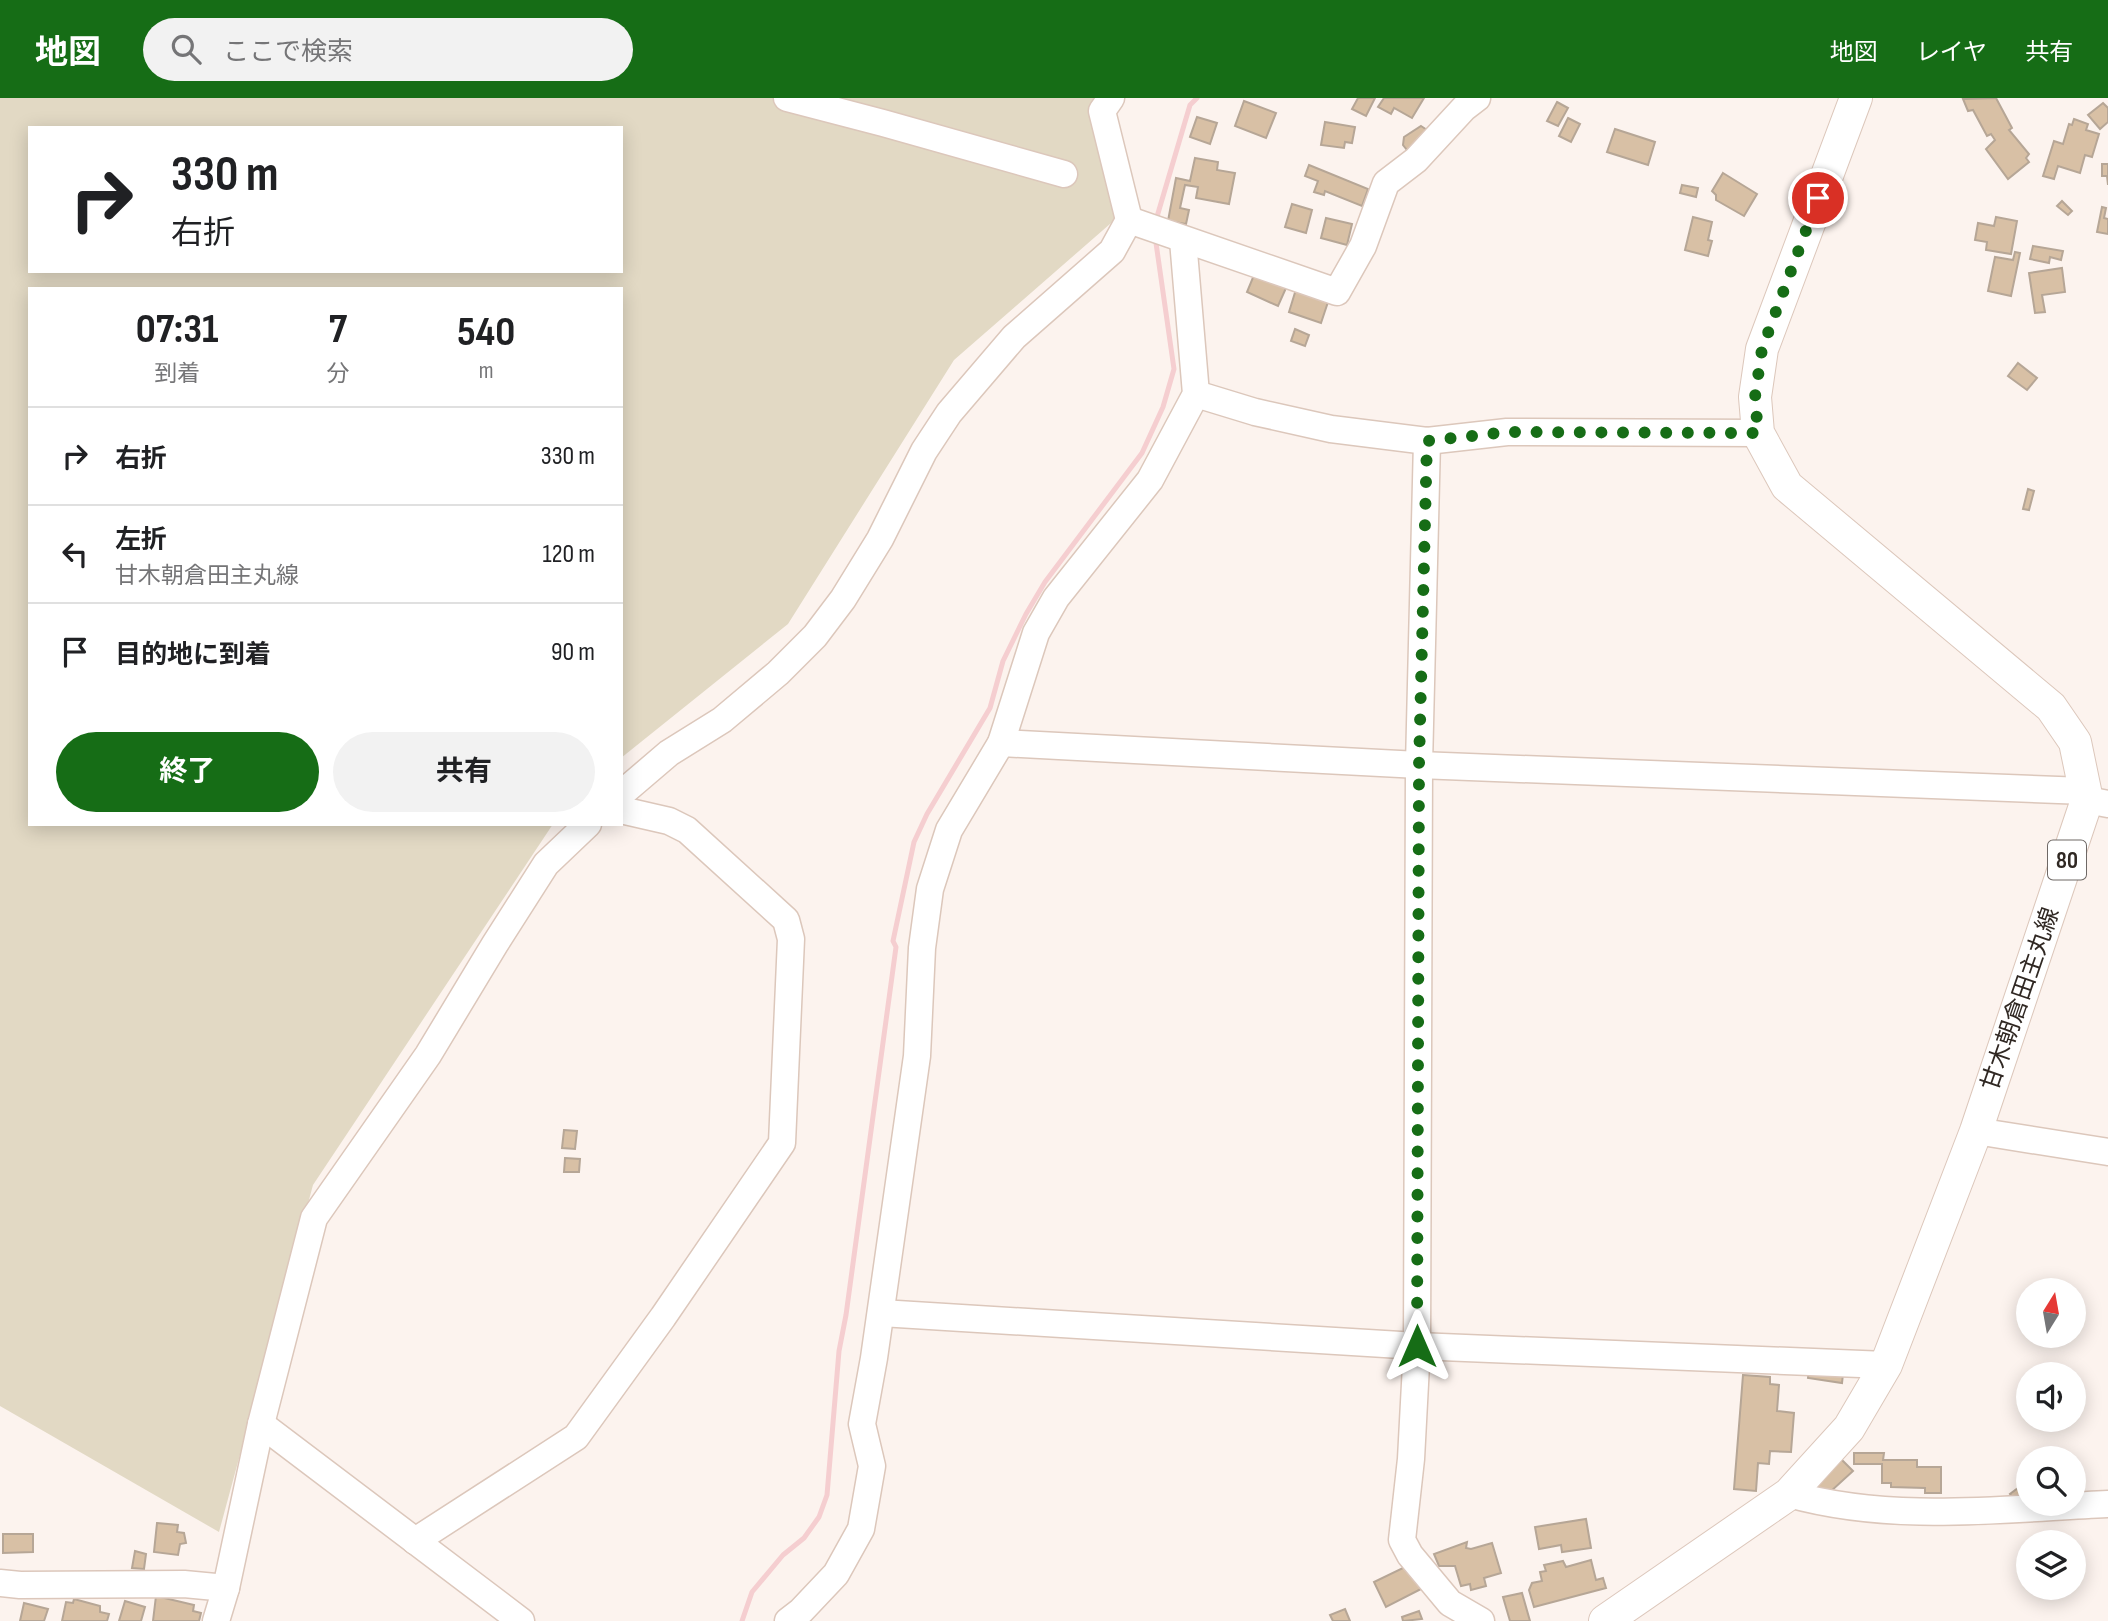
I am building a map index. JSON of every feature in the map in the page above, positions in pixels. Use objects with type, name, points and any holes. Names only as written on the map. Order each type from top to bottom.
[{"type":"main road","points":[[1856,98],[1762,349],[1755,397],[1758,433],[1787,486],[2051,707],[2075,742],[2093,799]]},
{"type":"main road","name":"甘木朝倉田主丸線","points":[[1605,1621],[1789,1494],[1849,1429],[1886,1365],[1976,1131],[2093,799]]},
{"type":"street","points":[[786,98],[883,122],[1064,174]]},
{"type":"street","points":[[623,792],[669,753],[722,720],[769,681],[815,636],[843,599],[880,540],[924,451],[949,413],[1014,337],[1112,251],[1129,220],[1102,111],[1111,98]]},
{"type":"street","points":[[1129,220],[1337,292],[1363,246],[1386,183],[1416,160],[1464,108],[1477,98]]},
{"type":"street","points":[[788,1621],[836,1574],[861,1529],[872,1466],[862,1424],[881,1313],[917,1056],[922,948],[930,889],[949,830],[1001,743],[1036,633],[1056,598],[1150,480],[1196,394],[1182,240]]},
{"type":"street","points":[[1196,394],[1255,412],[1331,429],[1427,441],[1507,432],[1758,433]]},
{"type":"street","points":[[1427,441],[1419,765],[1417,1346],[1411,1459],[1402,1540],[1410,1555],[1450,1603],[1481,1621]]},
{"type":"street","points":[[1001,743],[2093,799]]},
{"type":"street","points":[[415,1541],[576,1437],[663,1317],[782,1143],[791,939],[786,920],[687,830],[669,821],[623,810]]},
{"type":"street","points":[[216,1621],[226,1588],[261,1424],[314,1218],[428,1055],[546,864],[586,826]]},
{"type":"street","points":[[1976,1131],[2108,1152]]},
{"type":"street","points":[[881,1313],[1417,1346],[1886,1365]]},
{"type":"street","points":[[261,1424],[521,1621]]},
{"type":"street","points":[[1789,1494],[1828,1505],[1933,1513],[2108,1504]]},
{"type":"street","points":[[0,1583],[184,1584],[226,1588]]},
{"type":"shaded area","points":[[0,98],[1100,98],[1118,217],[954,360],[788,624],[623,756],[623,287],[28,287],[28,826],[552,826],[313,1185],[219,1532],[0,1406]]},
{"type":"building","points":[[1358,98],[1375,98],[1366,116],[1352,109]]},
{"type":"building","points":[[1384,98],[1424,98],[1412,118],[1394,108],[1391,114],[1378,107]]},
{"type":"building","points":[[1996,98],[2012,128],[2009,130],[2029,154],[2026,158],[2029,162],[2008,179],[1986,149],[1995,140],[1991,134],[1987,136],[1973,110],[1968,111],[1963,99]]},
{"type":"building","points":[[1244,101],[1276,113],[1266,138],[1235,126]]},
{"type":"building","points":[[1557,102],[1568,108],[1558,126],[1547,121]]},
{"type":"building","points":[[2103,103],[2108,108],[2108,122],[2100,129],[2088,115]]},
{"type":"building","points":[[1197,117],[1217,123],[1210,144],[1190,137]]},
{"type":"building","points":[[1568,118],[1580,124],[1571,142],[1559,136]]},
{"type":"building","points":[[2074,119],[2088,124],[2086,130],[2099,134],[2092,157],[2085,155],[2080,173],[2058,166],[2054,179],[2043,176],[2054,141],[2063,144],[2069,124],[2072,125]]},
{"type":"building","points":[[1325,122],[1355,127],[1352,143],[1345,142],[1344,148],[1321,145]]},
{"type":"building","points":[[1421,126],[1433,134],[1411,155],[1403,145],[1404,137]]},
{"type":"building","points":[[1615,129],[1655,142],[1648,165],[1607,152]]},
{"type":"building","points":[[1195,158],[1218,162],[1217,170],[1235,173],[1229,204],[1196,198],[1198,187],[1185,185],[1180,208],[1189,210],[1186,224],[1168,221],[1176,178],[1190,181]]},
{"type":"building","points":[[2102,164],[2108,164],[2108,185],[2107,176],[2102,176]]},
{"type":"building","points":[[1309,165],[1368,189],[1362,206],[1325,191],[1324,195],[1314,192],[1318,181],[1305,176]]},
{"type":"building","points":[[1723,173],[1757,194],[1744,216],[1716,200],[1712,191]]},
{"type":"building","points":[[1682,185],[1698,188],[1696,197],[1680,193]]},
{"type":"building","points":[[2062,201],[2072,211],[2068,215],[2057,206]]},
{"type":"building","points":[[1292,204],[1312,210],[1306,233],[1285,227]]},
{"type":"building","points":[[2102,207],[2106,208],[2104,218],[2108,219],[2108,234],[2097,232]]},
{"type":"building","points":[[1693,217],[1712,222],[1708,240],[1712,241],[1708,256],[1685,250]]},
{"type":"building","points":[[1996,217],[2017,221],[2011,254],[1986,250],[1987,242],[1975,240],[1978,223],[1994,226]]},
{"type":"building","points":[[1326,218],[1352,224],[1347,245],[1321,238]]},
{"type":"building","points":[[2033,246],[2063,251],[2061,260],[2050,257],[2049,263],[2030,259]]},
{"type":"building","points":[[2015,252],[2020,253],[2011,296],[1988,291],[1995,257],[2013,260]]},
{"type":"building","points":[[2062,268],[2065,292],[2042,295],[2045,312],[2035,313],[2029,273]]},
{"type":"building","points":[[1254,275],[1286,288],[1278,306],[1247,292]]},
{"type":"building","points":[[1297,286],[1330,296],[1321,323],[1289,312]]},
{"type":"building","points":[[1295,329],[1309,335],[1305,346],[1291,341]]},
{"type":"building","points":[[2018,363],[2037,378],[2027,390],[2008,376]]},
{"type":"building","points":[[2028,489],[2034,491],[2029,510],[2023,509]]},
{"type":"building","points":[[564,1130],[577,1131],[575,1149],[562,1148]]},
{"type":"building","points":[[565,1158],[580,1159],[579,1172],[564,1172]]},
{"type":"building","points":[[1809,1369],[1843,1374],[1842,1383],[1808,1378]]},
{"type":"building","points":[[1743,1375],[1770,1377],[1770,1384],[1779,1385],[1777,1411],[1794,1413],[1791,1452],[1770,1451],[1769,1464],[1758,1463],[1756,1491],[1734,1489]]},
{"type":"building","points":[[1854,1453],[1884,1453],[1883,1460],[1917,1460],[1917,1467],[1941,1467],[1941,1493],[1925,1493],[1925,1488],[1891,1487],[1891,1483],[1882,1483],[1882,1464],[1854,1464]]},
{"type":"building","points":[[1841,1459],[1853,1471],[1829,1493],[1811,1488]]},
{"type":"building","points":[[2016,1490],[2016,1502],[2010,1494]]},
{"type":"building","points":[[1586,1519],[1591,1548],[1562,1552],[1561,1545],[1539,1549],[1535,1527]]},
{"type":"building","points":[[157,1523],[178,1525],[177,1532],[184,1533],[186,1543],[180,1544],[178,1555],[154,1552]]},
{"type":"building","points":[[3,1534],[33,1534],[33,1552],[3,1553]]},
{"type":"building","points":[[1467,1542],[1466,1548],[1471,1549],[1492,1543],[1501,1573],[1484,1578],[1486,1586],[1471,1590],[1470,1584],[1461,1586],[1455,1566],[1439,1566],[1434,1554]]},
{"type":"building","points":[[135,1551],[146,1554],[144,1569],[132,1568]]},
{"type":"building","points":[[1591,1560],[1596,1580],[1603,1578],[1606,1588],[1534,1607],[1529,1590],[1532,1583],[1542,1581],[1540,1572],[1546,1571],[1544,1565],[1563,1561],[1566,1567]]},
{"type":"building","points":[[1409,1565],[1421,1589],[1386,1607],[1374,1582]]},
{"type":"building","points":[[1522,1593],[1530,1621],[1510,1621],[1503,1597]]},
{"type":"building","points":[[156,1596],[194,1605],[193,1611],[201,1613],[199,1621],[153,1621]]},
{"type":"building","points":[[74,1599],[100,1606],[100,1612],[109,1614],[107,1621],[62,1621],[66,1602],[73,1603]]},
{"type":"building","points":[[125,1601],[145,1607],[141,1621],[119,1621]]},
{"type":"building","points":[[24,1603],[48,1609],[44,1621],[20,1621]]},
{"type":"building","points":[[1345,1609],[1350,1621],[1333,1621],[1330,1615]]},
{"type":"building","points":[[1419,1611],[1422,1619],[1403,1621],[1402,1617]]},
{"type":"waterway","points":[[1156,220],[1190,105],[1197,98]]},
{"type":"waterway","points":[[742,1621],[752,1592],[783,1555],[804,1538],[819,1517],[827,1495],[839,1351],[896,947],[893,941],[914,842],[927,814],[990,708],[1003,661],[1026,614],[1045,582],[1142,453],[1163,407],[1174,369],[1155,236]]},
{"type":"route","points":[[1417,1346],[1419,765],[1427,441],[1507,432],[1758,433],[1755,397],[1762,349],[1818,198]]}]
